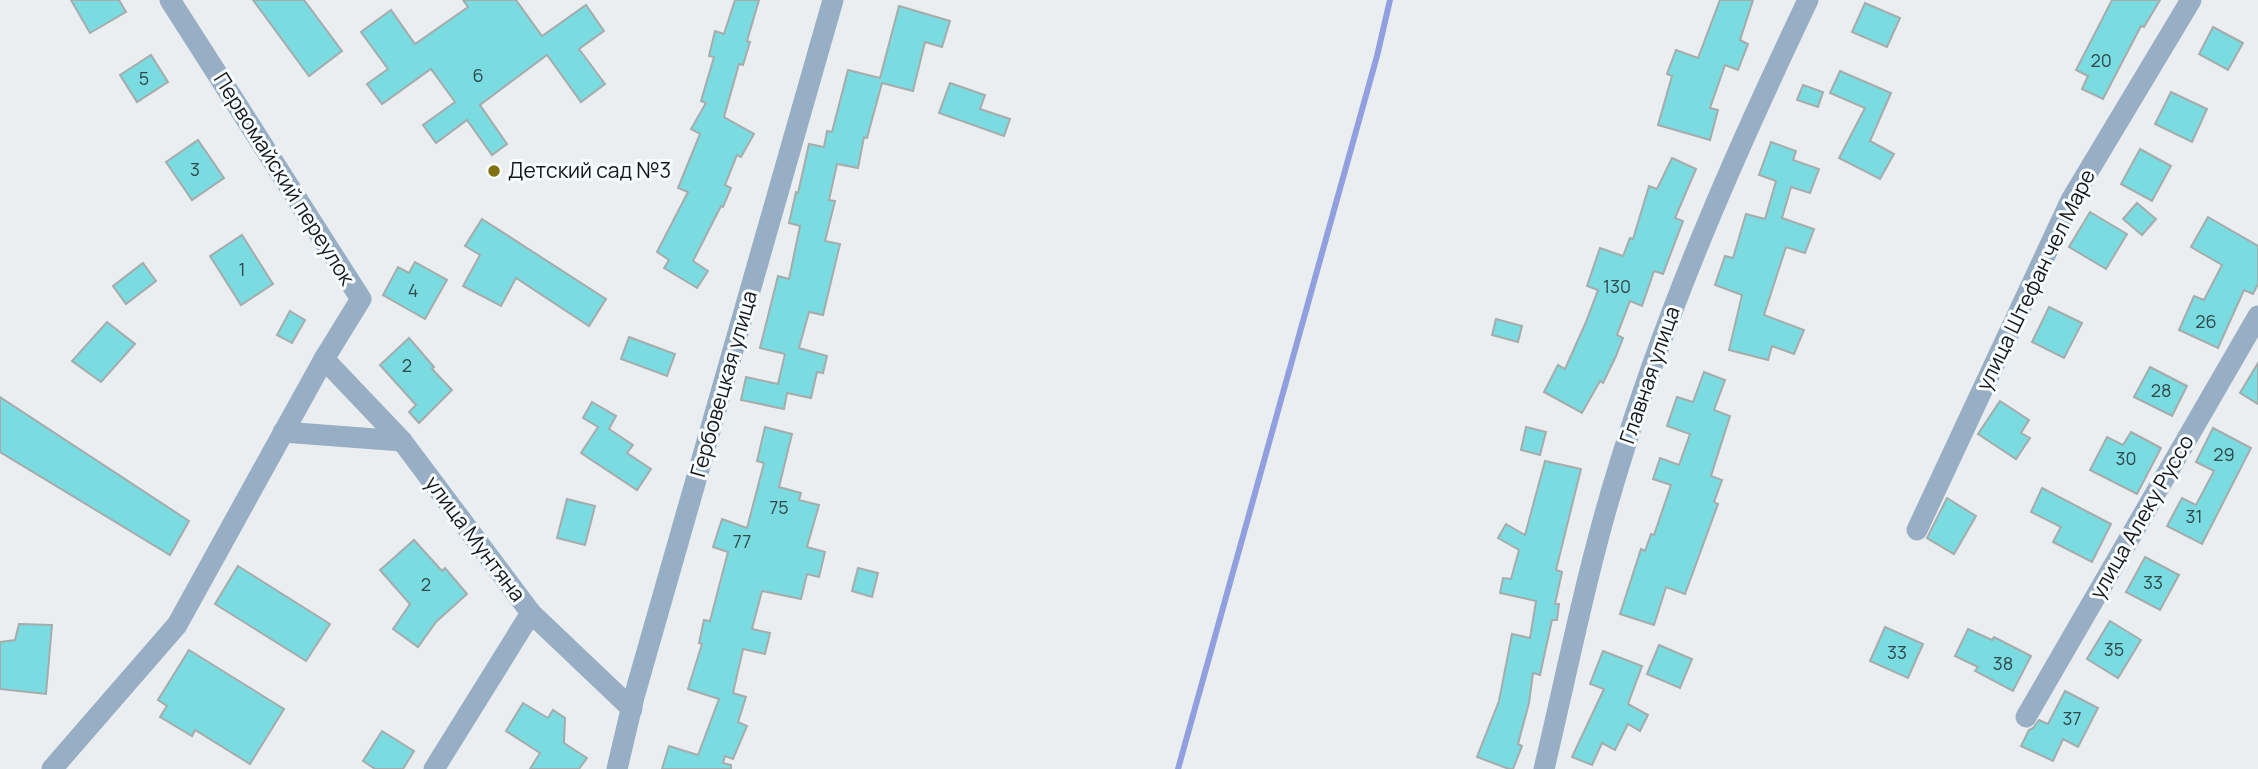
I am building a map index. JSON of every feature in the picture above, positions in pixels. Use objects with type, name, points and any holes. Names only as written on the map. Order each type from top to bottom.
[{"type":"street","name":"Первомайский переулок","points":[[52,769],[177,625],[360,299],[170,0]]},
{"type":"street","name":"Гербовецкая улица","points":[[617,769],[833,0]]},
{"type":"street","name":"Главная улица","points":[[1544,769],[1587,579],[1618,466],[1651,369],[1694,253],[1766,88],[1808,0]]},
{"type":"street","name":"улица Штефан чел Маре","points":[[1917,530],[2071,200],[2191,0]]},
{"type":"street","name":"улица Алеку Руссо","points":[[2026,718],[2258,316]]},
{"type":"street","name":"улица Мунтяна","points":[[324,359],[402,441],[531,613],[434,769]]},
{"type":"street","points":[[283,432],[402,441]]},
{"type":"street","points":[[531,613],[632,709]]},
{"type":"building","points":[[71,0],[119,0],[126,12],[90,33]]},
{"type":"building","points":[[253,0],[304,0],[342,51],[309,76]]},
{"type":"building","points":[[463,0],[516,0],[542,36],[586,5],[604,31],[579,49],[605,84],[581,102],[547,55],[480,105],[507,144],[492,155],[467,120],[436,143],[423,125],[455,102],[431,69],[382,104],[367,84],[388,69],[361,32],[391,10],[415,44],[468,7]]},
{"type":"building","points":[[735,0],[759,0],[747,41],[750,42],[743,65],[739,64],[724,117],[754,134],[741,157],[737,155],[725,185],[731,188],[693,261],[708,271],[697,288],[664,268],[669,260],[657,252],[688,192],[678,188],[700,134],[691,129],[706,103],[701,101],[714,57],[709,56],[715,31],[724,34]]},
{"type":"building","points":[[1720,0],[1753,0],[1740,40],[1748,44],[1738,70],[1725,65],[1710,108],[1718,110],[1710,140],[1658,125],[1672,76],[1667,74],[1676,50],[1698,58]]},
{"type":"building","points":[[2112,0],[2160,0],[2144,27],[2141,26],[2103,99],[2082,89],[2088,76],[2076,70]]},
{"type":"building","points":[[1865,3],[1900,18],[1887,47],[1852,32]]},
{"type":"building","points":[[899,6],[950,21],[942,47],[925,42],[913,91],[882,83],[867,138],[864,137],[858,168],[837,164],[829,200],[835,201],[825,241],[840,244],[823,315],[809,312],[799,348],[827,356],[823,373],[817,372],[811,398],[787,393],[784,409],[741,400],[746,377],[778,384],[785,354],[760,348],[778,276],[789,279],[800,226],[789,223],[809,144],[824,147],[827,131],[832,132],[848,70],[880,78]]},
{"type":"building","points":[[2213,27],[2243,43],[2228,70],[2199,54]]},
{"type":"building","points":[[151,55],[168,82],[137,102],[120,75]]},
{"type":"building","points":[[1840,71],[1891,93],[1870,141],[1894,154],[1880,179],[1839,158],[1865,108],[1830,93]]},
{"type":"building","points":[[950,83],[985,95],[980,109],[1010,119],[1004,136],[939,113]]},
{"type":"building","points":[[1803,85],[1823,92],[1818,107],[1797,100]]},
{"type":"building","points":[[2171,92],[2207,109],[2192,142],[2155,124]]},
{"type":"building","points":[[198,140],[224,178],[192,200],[166,162]]},
{"type":"building","points":[[1771,142],[1796,151],[1793,160],[1819,169],[1810,193],[1791,187],[1782,218],[1814,229],[1805,253],[1786,247],[1764,315],[1804,330],[1794,354],[1772,346],[1768,360],[1729,350],[1742,295],[1715,285],[1725,256],[1733,258],[1746,214],[1765,219],[1776,181],[1759,175]]},
{"type":"building","points":[[2140,149],[2171,166],[2152,201],[2121,184]]},
{"type":"building","points":[[1672,158],[1696,169],[1675,218],[1683,221],[1663,274],[1654,271],[1642,306],[1630,301],[1617,335],[1623,338],[1616,356],[1603,383],[1600,381],[1582,413],[1544,392],[1558,365],[1565,369],[1586,322],[1598,290],[1587,286],[1600,248],[1623,256],[1630,238],[1633,239],[1649,186],[1657,189]]},
{"type":"building","points":[[2137,203],[2156,219],[2142,235],[2123,219]]},
{"type":"building","points":[[2090,212],[2127,234],[2106,269],[2069,247]]},
{"type":"building","points":[[2208,217],[2258,246],[2258,284],[2253,294],[2244,290],[2218,348],[2179,330],[2194,296],[2204,300],[2222,265],[2191,247]]},
{"type":"building","points":[[482,219],[606,299],[589,326],[516,278],[501,306],[463,286],[480,255],[465,246]]},
{"type":"building","points":[[242,235],[273,284],[241,305],[210,256]]},
{"type":"building","points":[[415,262],[447,280],[425,319],[383,295],[398,267],[409,273]]},
{"type":"building","points":[[143,263],[156,281],[126,304],[113,286]]},
{"type":"building","points":[[2049,307],[2082,323],[2064,358],[2032,342]]},
{"type":"building","points":[[290,311],[305,320],[292,343],[277,335]]},
{"type":"building","points":[[1496,319],[1522,326],[1518,342],[1492,335]]},
{"type":"building","points":[[107,322],[135,344],[101,382],[72,361]]},
{"type":"building","points":[[629,337],[675,354],[667,376],[621,359]]},
{"type":"building","points":[[409,338],[452,390],[419,423],[409,412],[416,405],[380,365]]},
{"type":"building","points":[[2258,363],[2258,404],[2240,393]]},
{"type":"building","points":[[2150,367],[2187,386],[2172,416],[2134,397]]},
{"type":"building","points":[[1704,372],[1725,380],[1714,410],[1730,416],[1711,476],[1722,480],[1714,502],[1718,504],[1685,594],[1666,587],[1654,625],[1620,614],[1641,549],[1645,551],[1651,534],[1654,535],[1671,485],[1653,479],[1660,458],[1679,465],[1690,434],[1667,426],[1677,397],[1693,402]]},
{"type":"building","points":[[0,397],[189,521],[170,555],[0,452]]},
{"type":"building","points":[[2000,401],[2029,420],[2021,433],[2030,438],[2016,459],[1978,434]]},
{"type":"building","points":[[592,402],[616,416],[609,429],[633,445],[627,453],[651,469],[637,490],[581,453],[598,427],[583,418]]},
{"type":"building","points":[[765,427],[792,434],[779,487],[801,493],[799,500],[819,505],[807,547],[825,552],[819,577],[807,574],[801,599],[762,591],[752,629],[770,633],[765,654],[743,649],[733,693],[746,697],[738,722],[747,726],[733,759],[725,756],[723,763],[731,765],[731,769],[662,769],[669,746],[698,755],[719,699],[688,689],[702,644],[699,643],[704,620],[710,621],[728,552],[713,547],[722,519],[747,528],[764,463],[757,461]]},
{"type":"building","points":[[1526,427],[1546,432],[1540,455],[1521,450]]},
{"type":"building","points":[[2213,428],[2251,448],[2202,544],[2167,526],[2182,498],[2196,505],[2214,471],[2196,462]]},
{"type":"building","points":[[2131,432],[2161,448],[2137,494],[2090,470],[2107,437],[2123,445]]},
{"type":"building","points":[[1545,461],[1581,469],[1556,570],[1562,572],[1555,604],[1559,604],[1557,620],[1552,620],[1540,675],[1533,673],[1529,703],[1518,744],[1522,746],[1513,769],[1509,769],[1477,757],[1499,701],[1512,634],[1530,638],[1536,601],[1500,593],[1503,578],[1511,579],[1519,550],[1498,538],[1506,524],[1525,535]]},
{"type":"building","points":[[2042,488],[2111,524],[2092,562],[2053,542],[2061,527],[2031,512]]},
{"type":"building","points":[[1947,498],[1976,516],[1954,554],[1927,538]]},
{"type":"building","points":[[567,499],[595,506],[585,545],[557,538]]},
{"type":"building","points":[[414,540],[442,571],[445,568],[467,594],[436,622],[418,647],[393,629],[410,604],[380,570]]},
{"type":"building","points":[[2145,557],[2179,575],[2160,610],[2126,592]]},
{"type":"building","points":[[238,566],[330,624],[306,661],[215,604]]},
{"type":"building","points":[[858,568],[878,573],[872,597],[852,591]]},
{"type":"building","points":[[2110,621],[2141,640],[2118,678],[2087,659]]},
{"type":"building","points":[[19,624],[52,625],[46,694],[0,689],[0,642],[15,640]]},
{"type":"building","points":[[1885,627],[1923,644],[1908,678],[1870,661]]},
{"type":"building","points":[[1968,629],[1992,640],[1994,637],[2031,656],[2013,691],[1975,671],[1978,667],[1955,656]]},
{"type":"building","points":[[1659,645],[1692,659],[1680,688],[1647,674]]},
{"type":"building","points":[[189,650],[284,709],[250,764],[195,730],[192,736],[160,717],[167,706],[158,700]]},
{"type":"building","points":[[1603,651],[1642,666],[1628,704],[1648,715],[1640,731],[1628,724],[1615,750],[1602,743],[1592,765],[1572,757],[1604,689],[1590,684]]},
{"type":"building","points":[[2065,691],[2098,708],[2078,747],[2063,739],[2053,761],[2021,746],[2029,730],[2039,720],[2048,724]]},
{"type":"building","points":[[523,703],[548,718],[553,710],[565,718],[564,743],[587,758],[579,769],[530,769],[540,753],[506,731]]},
{"type":"building","points":[[382,731],[414,751],[403,769],[375,769],[363,761]]},
{"type":"waterway","points":[[1178,769],[1377,56],[1390,0]]},
{"type":"place","name":"Детский сад №3","points":[[494,171]]}]
